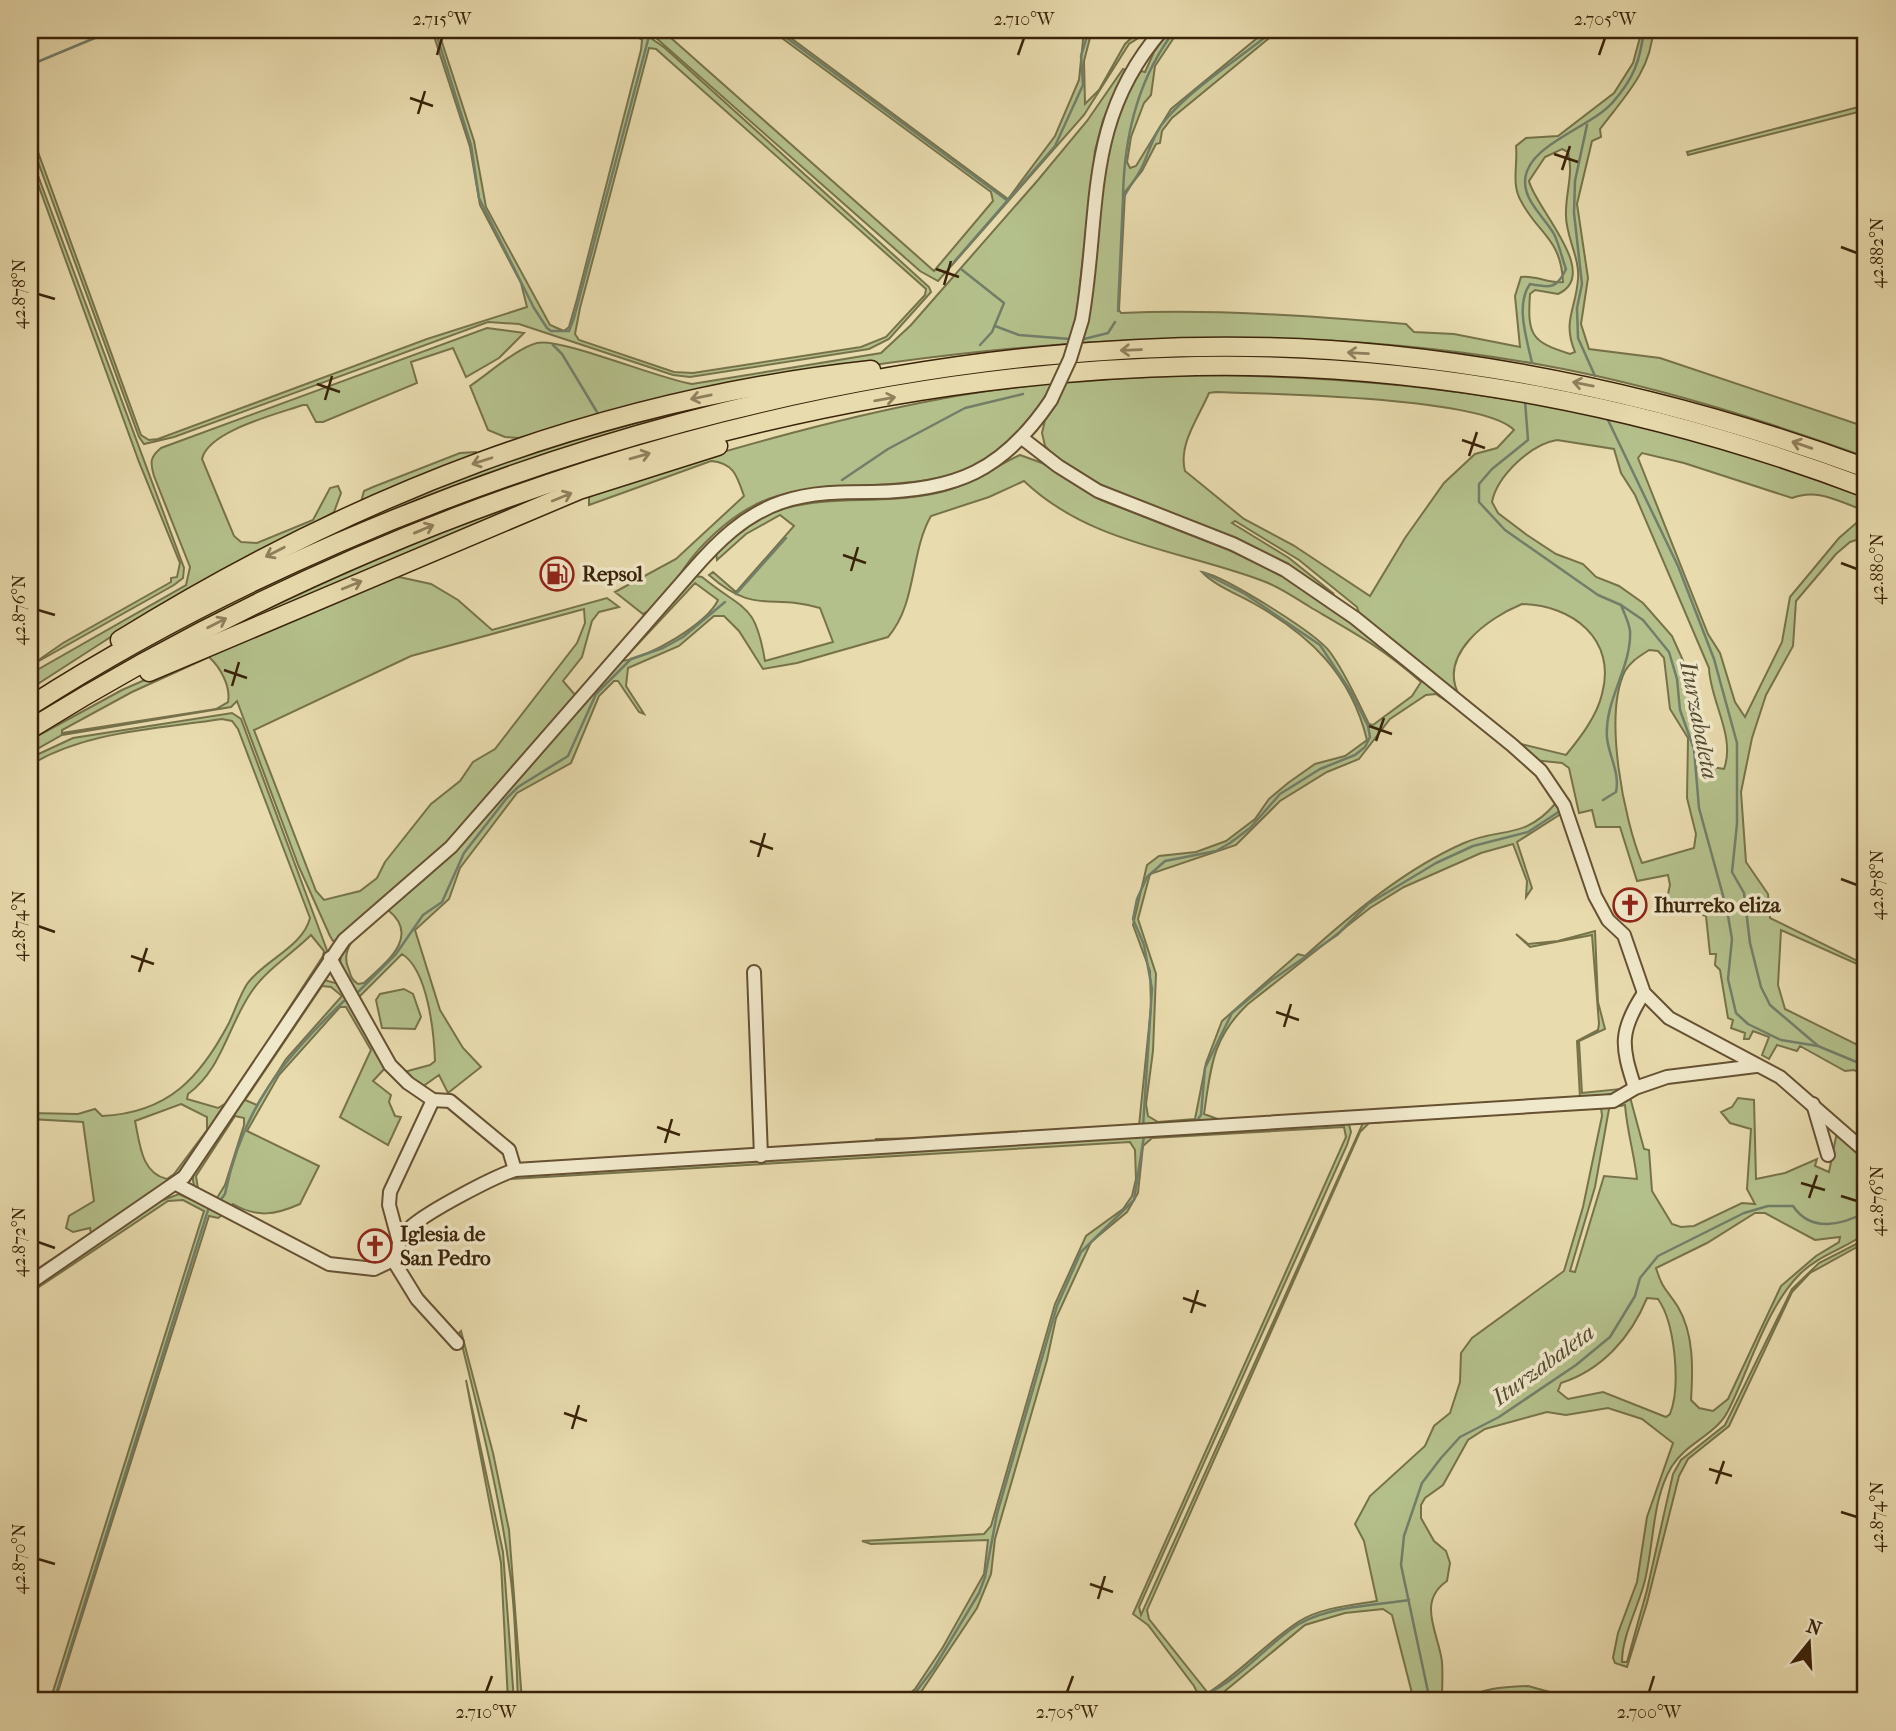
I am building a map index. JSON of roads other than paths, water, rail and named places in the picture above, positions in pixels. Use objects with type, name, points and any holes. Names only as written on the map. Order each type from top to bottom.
[{"type":"highway","points":[[30,706],[124,650],[251,584],[362,535],[499,480],[670,427],[774,401],[979,363],[1107,351],[1192,347],[1385,354],[1546,377],[1637,396],[1700,412],[1866,468]]},
{"type":"highway","points":[[30,696],[240,569],[334,520],[455,470],[577,428],[701,397],[864,371],[930,363],[979,363]]},
{"type":"highway","points":[[30,729],[65,707],[579,490],[841,407],[981,383],[1104,371],[1197,366],[1381,373],[1473,384],[1607,409],[1764,453],[1866,488]]},
{"type":"street","points":[[30,1283],[176,1184],[211,1141],[330,958],[355,929],[451,847],[701,560],[732,529],[758,512],[808,495],[910,491],[959,481],[1002,457],[1022,438],[1051,400],[1070,359],[1082,320],[1102,144],[1127,82],[1163,30]]},
{"type":"street","points":[[1022,438],[1068,473],[1098,491],[1233,544],[1285,570],[1355,618],[1541,771],[1564,805],[1595,896],[1608,920],[1623,935],[1644,993],[1670,1018],[1780,1077],[1866,1152]]},
{"type":"street","points":[[330,958],[390,1066],[408,1083],[433,1100],[450,1101],[509,1150],[515,1170]]},
{"type":"street","points":[[754,972],[761,1156]]},
{"type":"street","points":[[1635,1088],[1624,1054],[1624,1036],[1626,1023],[1644,993]]},
{"type":"street","points":[[176,1184],[329,1264],[374,1269],[393,1260],[399,1242],[414,1225],[499,1175],[515,1170],[1613,1101],[1635,1088],[1667,1077],[1756,1066]]},
{"type":"street","points":[[399,1242],[388,1205],[390,1192],[433,1100]]},
{"type":"street","points":[[1813,1104],[1828,1155]]},
{"type":"street","points":[[393,1260],[417,1299],[457,1343]]},
{"type":"waterway","points":[[30,65],[114,30]]},
{"type":"waterway","points":[[435,30],[471,145],[479,198],[534,308],[551,331],[569,331],[574,318],[648,40]]},
{"type":"waterway","points":[[776,30],[1008,201]]},
{"type":"waterway","points":[[954,262],[1055,146],[1083,85],[1081,56],[1089,30]]},
{"type":"waterway","points":[[1123,197],[1126,153],[1136,109],[1151,68],[1175,30]]},
{"type":"waterway","name":"Iturzabaleta","points":[[1532,363],[1523,312],[1526,292],[1530,284],[1556,284],[1566,269],[1554,234],[1528,196],[1525,182],[1528,169],[1547,147],[1613,102],[1635,69],[1644,30]]},
{"type":"waterway","points":[[1118,311],[1123,199],[1140,171],[1159,129],[1178,106],[1272,32]]},
{"type":"waterway","points":[[1587,125],[1575,181],[1574,213],[1582,284],[1577,308],[1578,338],[1595,376]]},
{"type":"waterway","points":[[961,269],[1004,303],[992,332],[980,345]]},
{"type":"waterway","points":[[1080,340],[1108,333],[1115,322]]},
{"type":"waterway","points":[[995,326],[1019,335],[1070,339]]},
{"type":"waterway","points":[[553,345],[562,354],[597,412]]},
{"type":"waterway","points":[[842,480],[888,449],[965,408],[1023,394]]},
{"type":"waterway","name":"Iturzabaleta","points":[[1525,401],[1528,440],[1492,469],[1479,484],[1479,502],[1505,530],[1598,595],[1621,605],[1643,620],[1669,652],[1677,679],[1680,710],[1694,749],[1699,808],[1727,910],[1732,939],[1728,979],[1736,1013],[1748,1024],[1781,1040],[1818,1046],[1866,1066]]},
{"type":"waterway","points":[[1607,418],[1678,566],[1714,659],[1737,743],[1737,824],[1732,872],[1744,893],[1750,943],[1761,987],[1770,1005],[1817,1045]]},
{"type":"waterway","points":[[736,594],[786,538]]},
{"type":"waterway","points":[[1143,1127],[1152,989],[1144,945],[1133,919],[1137,899],[1147,877],[1165,861],[1216,851],[1230,843],[1250,828],[1280,794],[1320,769],[1355,755],[1365,747],[1370,737],[1368,726],[1351,692],[1320,645],[1245,594],[1204,573]]},
{"type":"waterway","points":[[356,994],[396,954],[423,915],[442,902],[464,853],[506,799],[518,787],[568,756],[596,694],[631,659],[663,648],[683,637],[725,602]]},
{"type":"waterway","points":[[1603,800],[1616,792],[1617,785],[1608,745],[1607,724],[1629,644],[1630,631],[1621,605]]},
{"type":"waterway","points":[[1196,1122],[1201,1115],[1205,1068],[1232,1013],[1269,982],[1337,935],[1368,904],[1436,863],[1473,846],[1528,832],[1560,811],[1562,813]]},
{"type":"waterway","points":[[219,1202],[225,1194],[243,1135],[269,1086],[303,1043],[346,999]]},
{"type":"waterway","points":[[909,1701],[934,1668],[979,1593],[985,1577],[997,1514],[1057,1306],[1081,1252],[1134,1200],[1144,1136]]},
{"type":"waterway","name":"Iturzabaleta","points":[[1430,1701],[1401,1565],[1404,1536],[1422,1483],[1441,1458],[1460,1437],[1499,1417],[1576,1365],[1610,1337],[1635,1296],[1640,1278],[1658,1256],[1744,1213],[1768,1206],[1793,1206],[1800,1215],[1809,1220],[1827,1224],[1866,1212]]},
{"type":"waterway","points":[[54,1701],[208,1210]]},
{"type":"waterway","points":[[1190,1701],[1232,1679],[1302,1622],[1347,1608],[1409,1600]]},
{"type":"place","name":"Repsol","points":[[557,574]]},
{"type":"place","name":"Ihurreko eliza","points":[[1630,905]]},
{"type":"place","name":"Iglesia de San Pedro","points":[[375,1246]]}]
